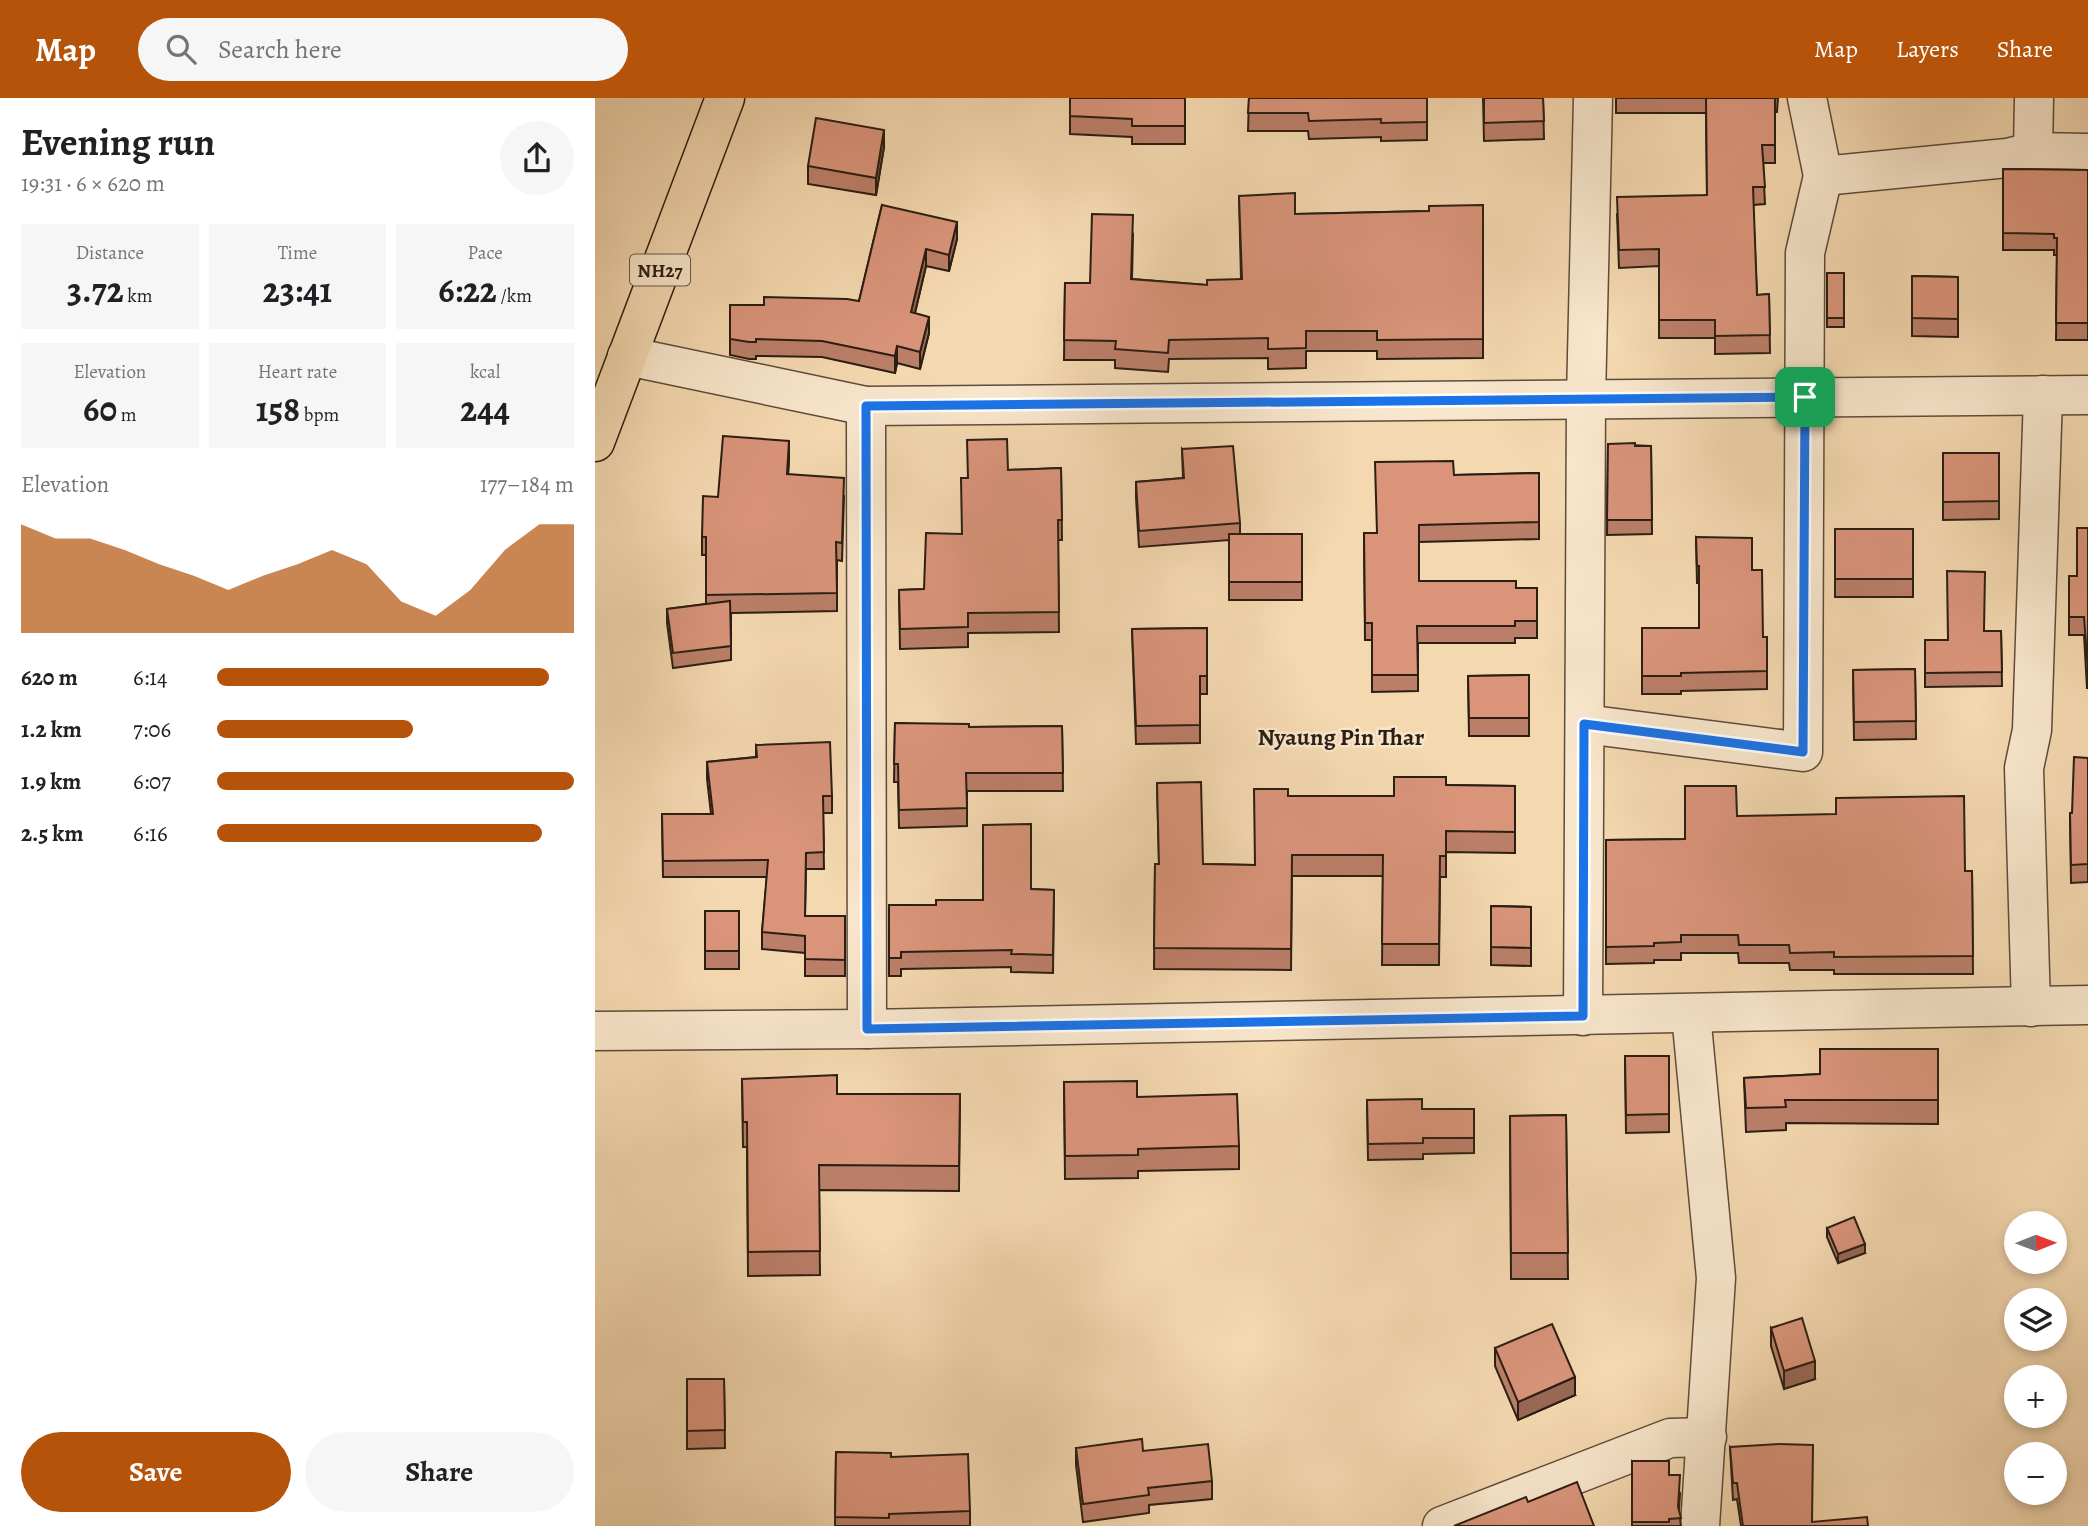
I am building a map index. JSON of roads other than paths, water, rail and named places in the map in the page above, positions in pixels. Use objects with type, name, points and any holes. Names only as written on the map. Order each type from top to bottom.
[{"type":"highway","name":"NH27","points":[[595,442],[725,98]]},
{"type":"street","points":[[1583,1016],[1586,399],[1593,98]]},
{"type":"street","points":[[1584,724],[1803,752],[1805,253],[1823,176],[1807,98]]},
{"type":"street","points":[[2033,152],[2034,98]]},
{"type":"street","points":[[1823,176],[2007,158],[2033,152],[2088,153]]},
{"type":"street","points":[[628,356],[866,406],[2088,395]]},
{"type":"street","points":[[2031,1007],[2024,768],[2032,730],[2043,395]]},
{"type":"street","points":[[866,406],[867,1029]]},
{"type":"street","points":[[595,1031],[867,1029],[2088,1005]]},
{"type":"street","points":[[1691,1014],[1716,1278],[1700,1526]]},
{"type":"street","points":[[1442,1526],[1670,1438],[1707,1437]]},
{"type":"district","name":"Nyaung Pin Thar","points":[[1341,737]]}]
